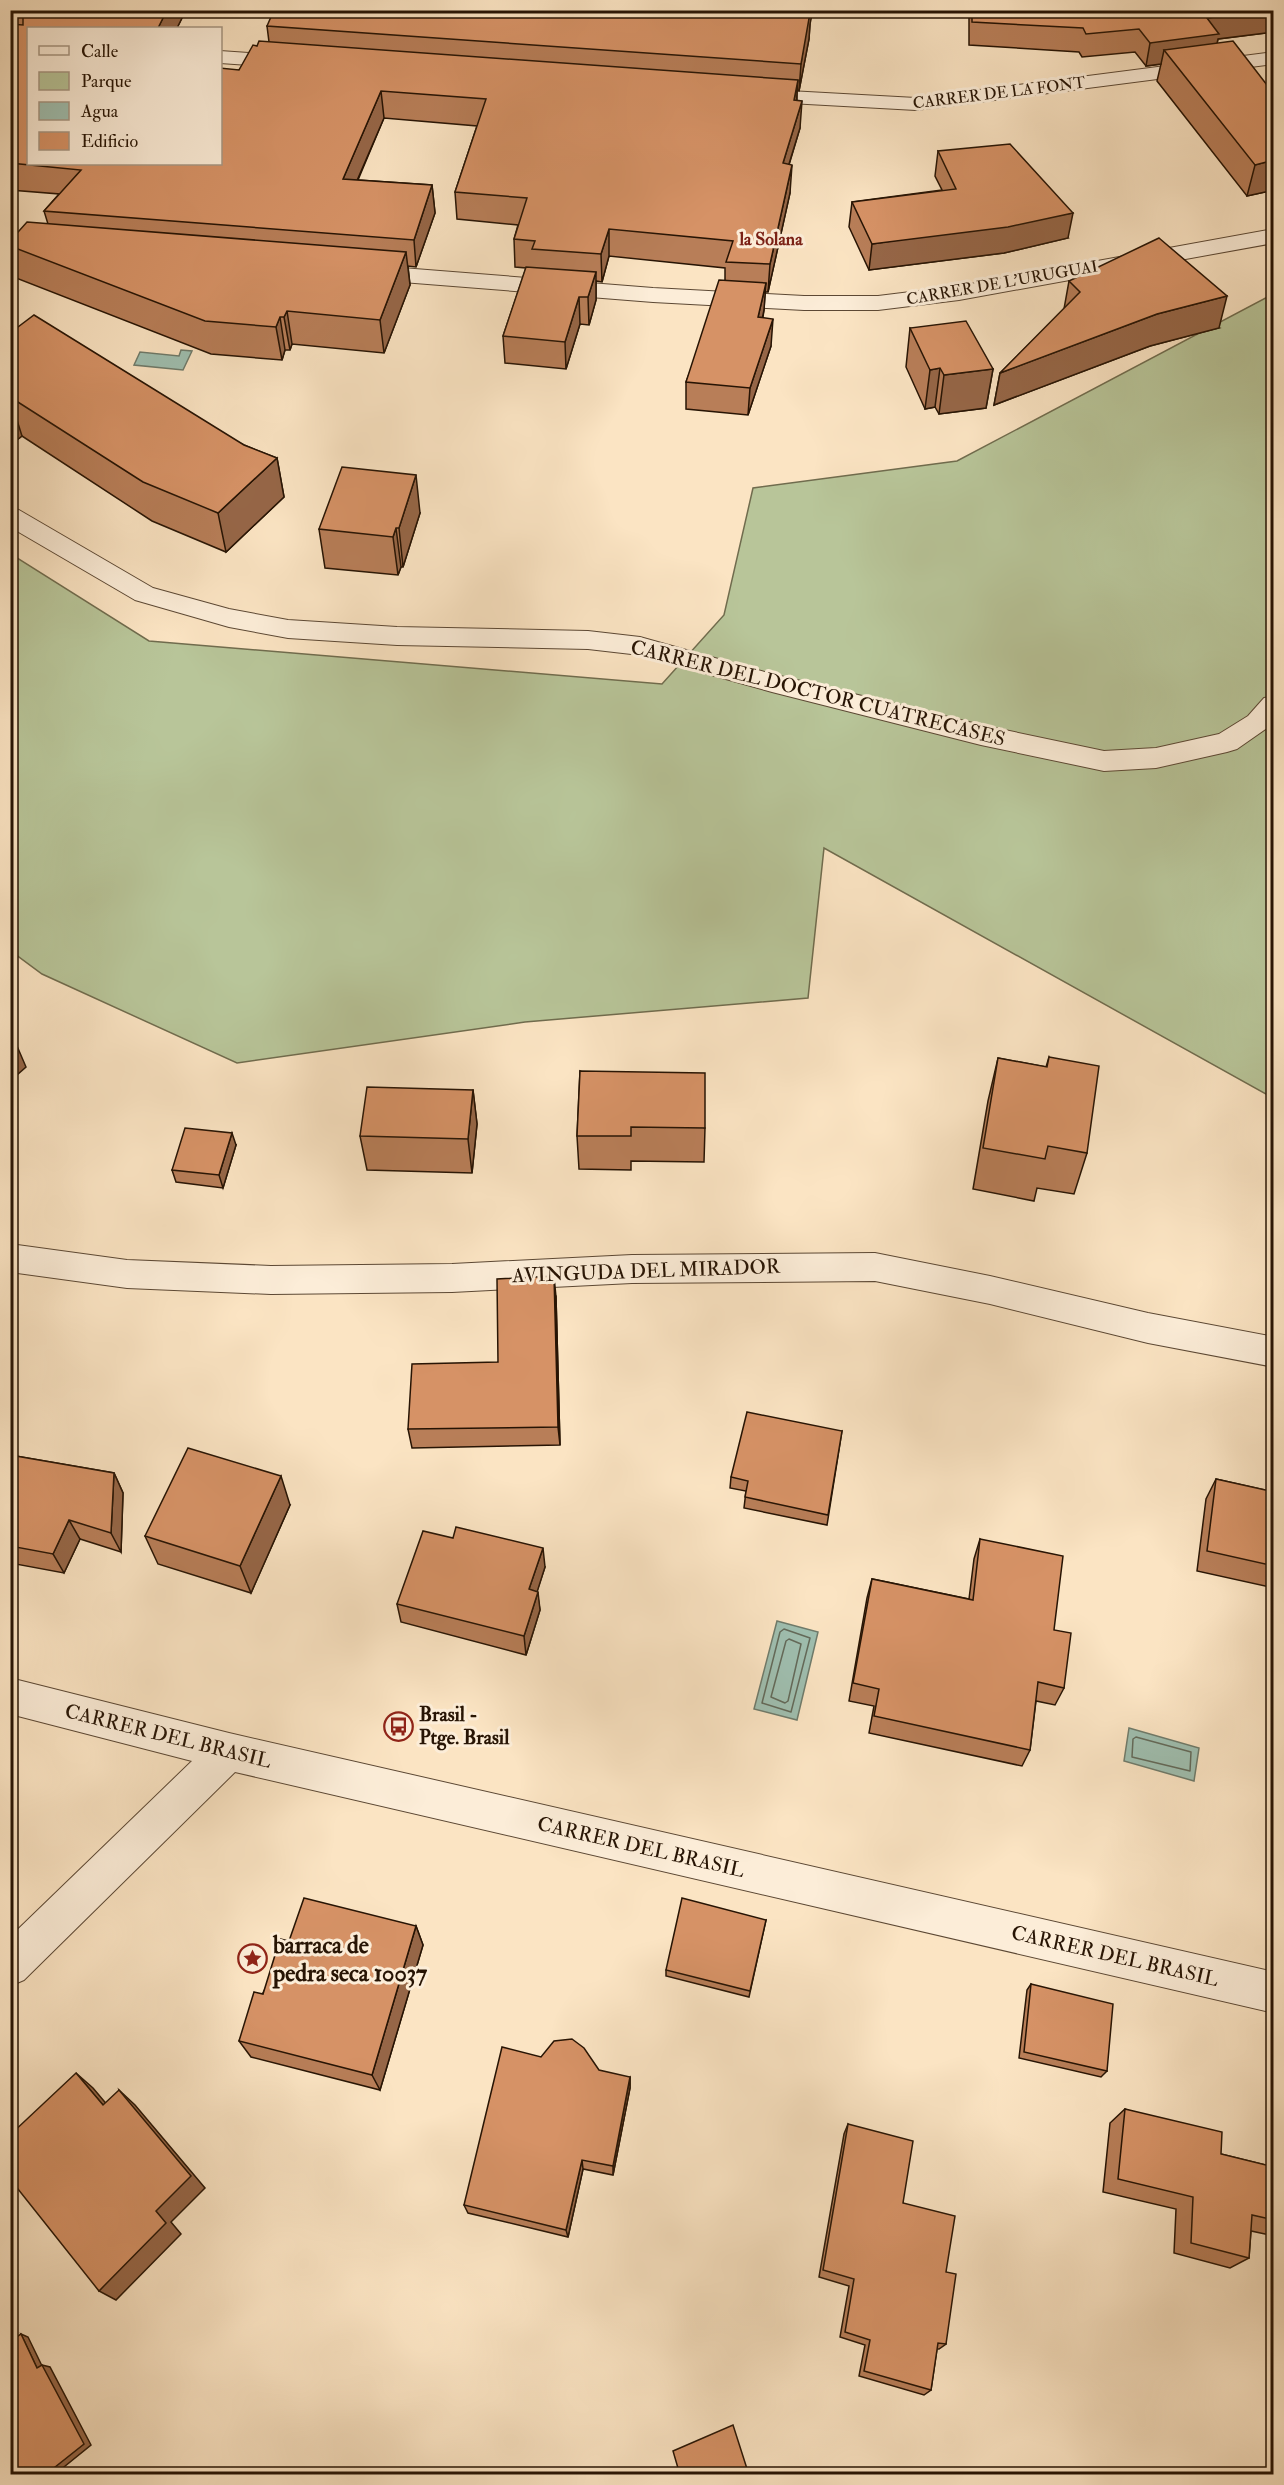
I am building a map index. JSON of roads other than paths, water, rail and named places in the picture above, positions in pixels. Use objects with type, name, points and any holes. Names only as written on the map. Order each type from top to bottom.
[{"type":"street","points":[[222,57],[314,64]]},
{"type":"street","name":"CARRER DE LA FONT","points":[[728,93],[916,104],[1274,58]]},
{"type":"street","name":"CARRER DE L'URUGUAI","points":[[344,270],[665,296],[804,303],[878,303],[958,293],[1274,236]]},
{"type":"street","name":"CARRER DEL DOCTOR CUATRECASES","points":[[10,516],[144,594],[229,618],[288,629],[386,636],[588,640],[640,646],[772,683],[981,735],[1104,761],[1156,758],[1227,742],[1258,723],[1274,705]]},
{"type":"street","name":"AVINGUDA DEL MIRADOR","points":[[10,1258],[127,1274],[271,1280],[452,1278],[632,1269],[875,1267],[990,1290],[1148,1328],[1274,1352]]},
{"type":"street","name":"CARRER DEL BRASIL","points":[[10,1696],[229,1752],[1274,1993]]},
{"type":"street","points":[[10,1966],[229,1752]]},
{"type":"water","points":[[181,350],[192,351],[183,370],[134,365],[140,352],[179,356]]},
{"type":"water","points":[[777,1621],[818,1632],[797,1720],[754,1709]]},
{"type":"water","points":[[1129,1728],[1199,1748],[1194,1781],[1124,1761]]},
{"type":"place","name":"Brasil - Ptge. Brasil","points":[[398,1726]]},
{"type":"place","name":"barraca de pedra seca 10037","points":[[252,1959]]},
{"type":"district","name":"la Solana","points":[[771,239]]}]
